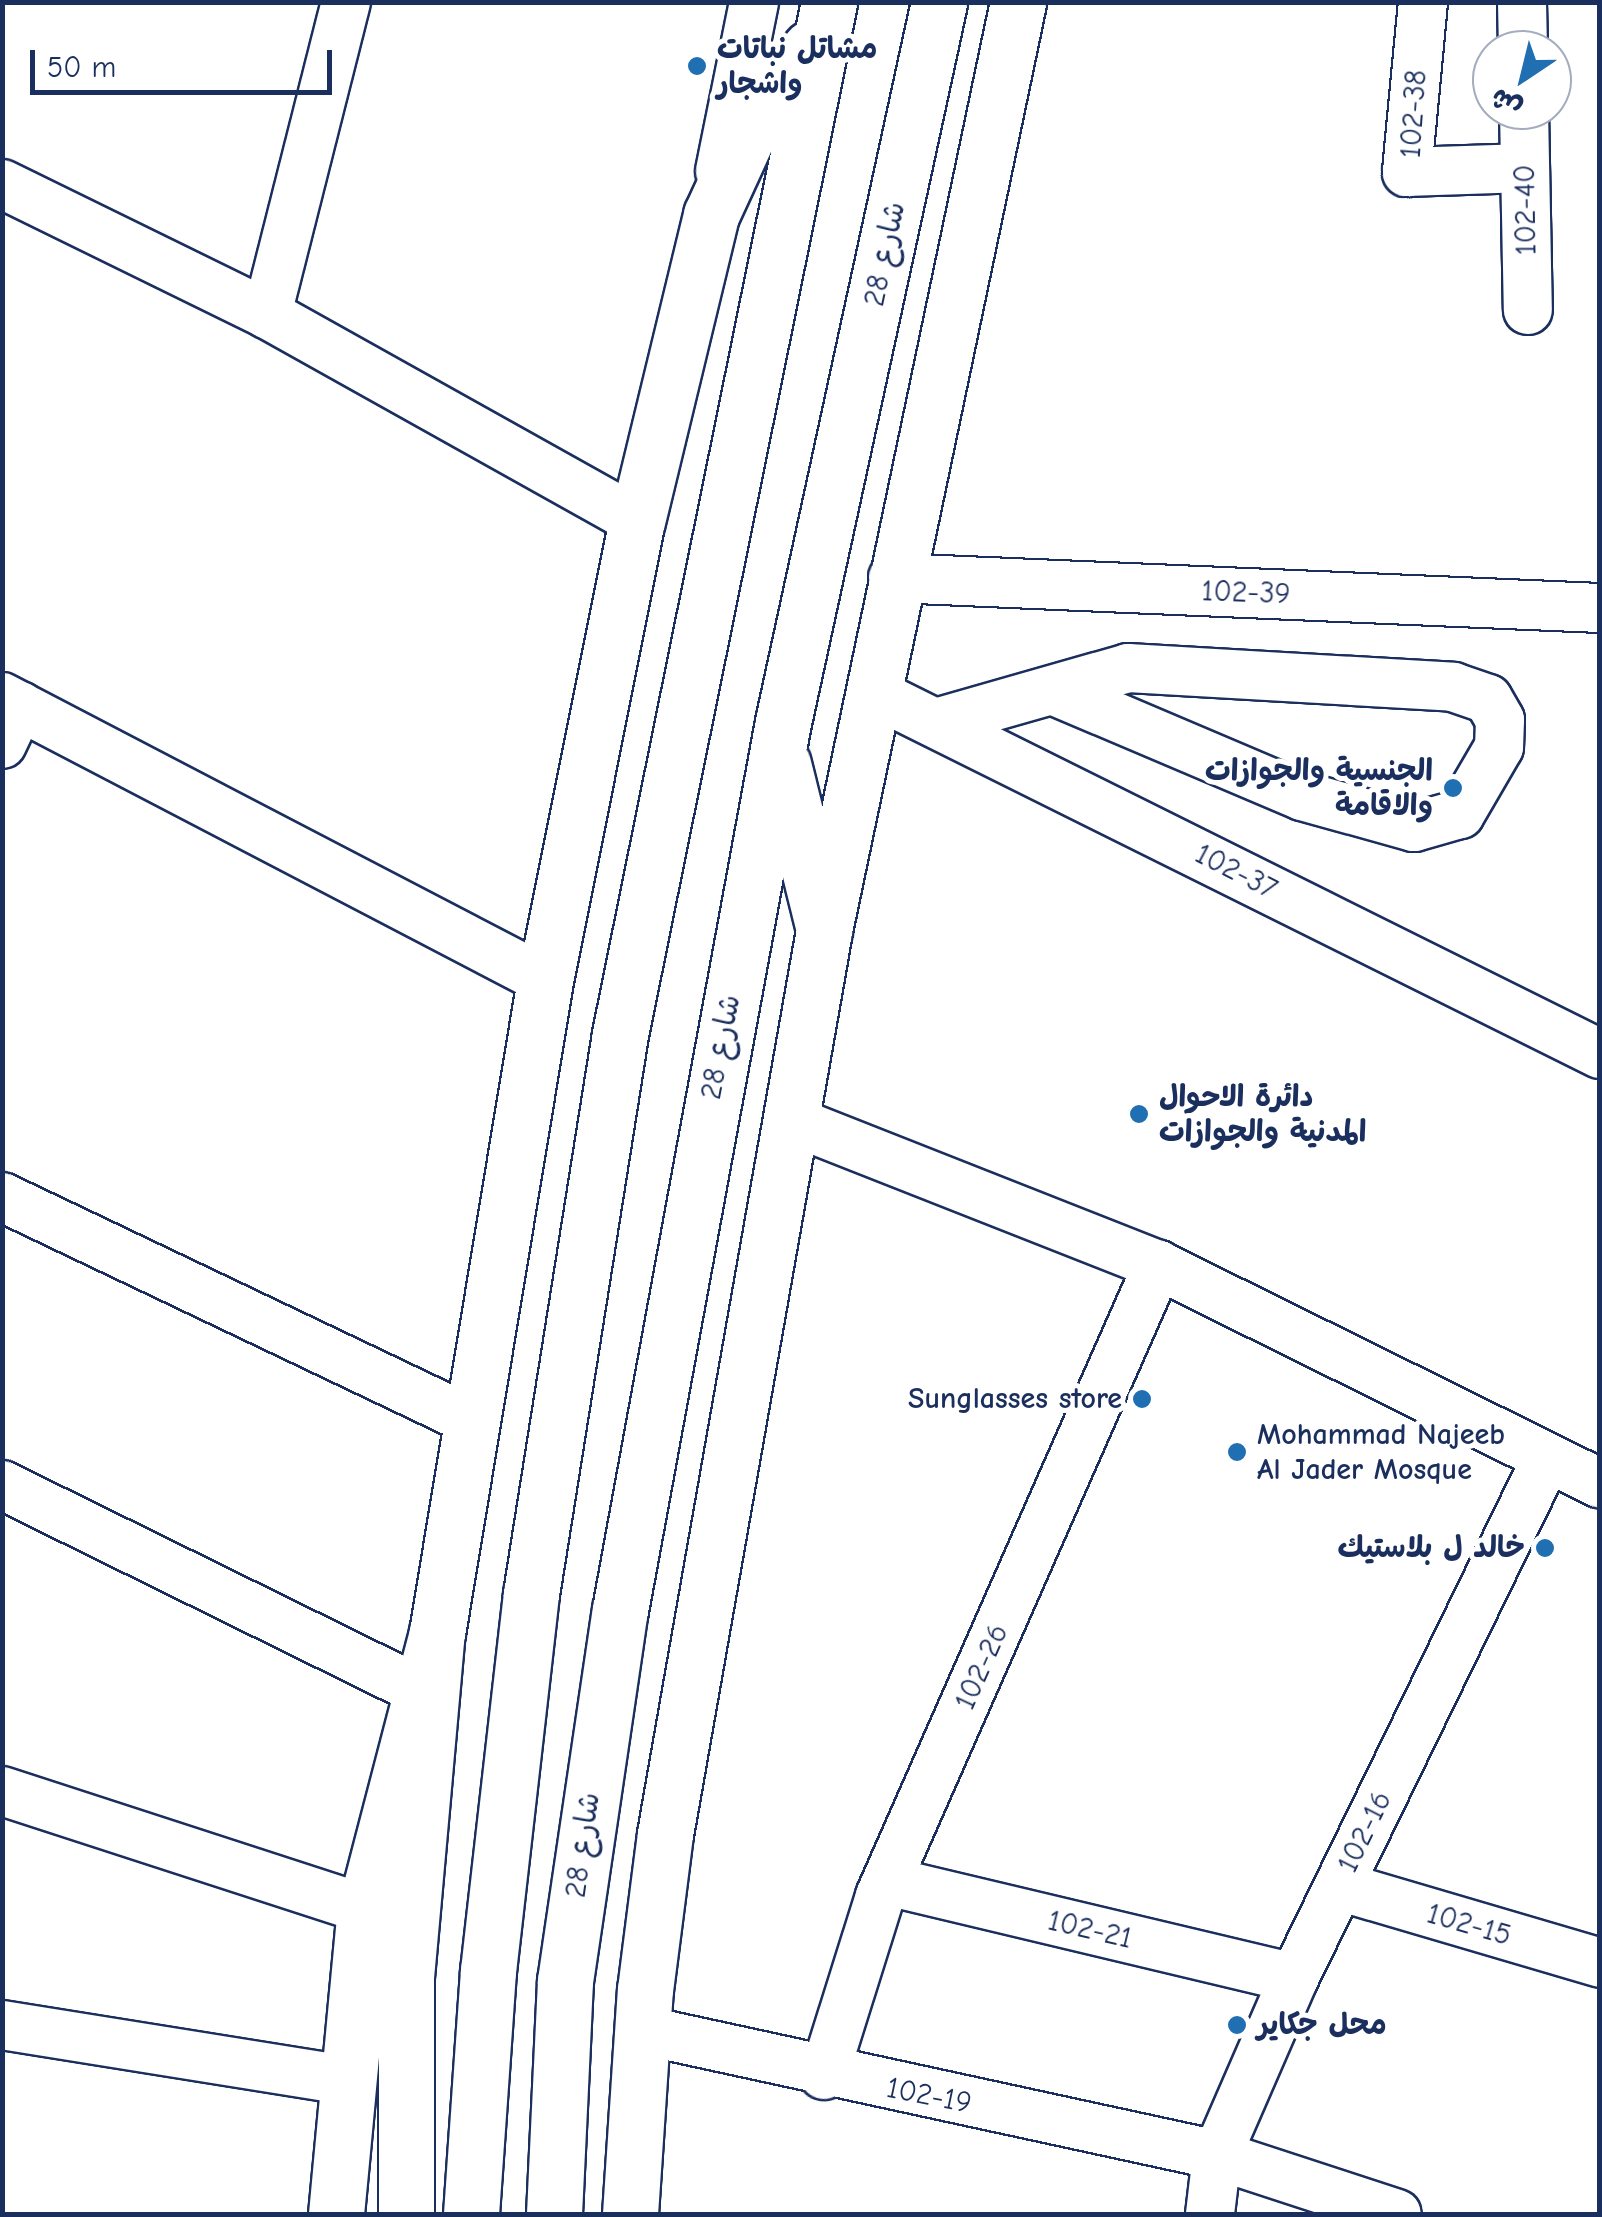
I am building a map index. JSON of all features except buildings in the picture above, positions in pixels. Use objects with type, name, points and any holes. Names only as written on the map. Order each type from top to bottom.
[{"type":"main road","name":"شارع 28","points":[[554,2214],[558,2100],[582,1843],[783,722],[939,2]]},
{"type":"main road","points":[[630,2214],[642,2030],[665,1834],[795,1122],[824,930],[893,578],[1018,2]]},
{"type":"main road","points":[[336,2214],[366,1909],[437,1633],[545,980],[637,521],[711,215],[752,128],[784,89],[828,8]]},
{"type":"main road","points":[[471,2214],[476,2097],[531,1594],[620,1034],[828,8]]},
{"type":"main road","points":[[783,722],[786,792],[819,890],[824,930]]},
{"type":"main road","points":[[406,2214],[406,1977],[437,1633]]},
{"type":"street","points":[[267,314],[346,2]]},
{"type":"street","points":[[711,215],[754,2]]},
{"type":"street","name":"102-38","points":[[1423,2],[1407,172],[1525,168]]},
{"type":"street","points":[[1522,2],[1522,30]]},
{"type":"street","name":"102-40","points":[[1524,130],[1528,310]]},
{"type":"street","points":[[2,184],[267,314],[637,521]]},
{"type":"street","name":"102-39","points":[[893,578],[1600,608]]},
{"type":"street","points":[[939,722],[1059,693],[1128,668],[1453,687],[1488,699],[1500,720],[1499,746],[1460,814],[1414,827],[1302,796],[1059,693]]},
{"type":"street","name":"102-37","points":[[872,692],[1600,1054]]},
{"type":"street","points":[[8,716],[545,980]]},
{"type":"street","points":[[795,1122],[1158,1265],[1600,1484]]},
{"type":"street","points":[[2,1197],[470,1420]]},
{"type":"street","name":"102-26","points":[[824,2075],[887,1881],[1158,1265]]},
{"type":"street","name":"102-16","points":[[1210,2214],[1217,2154],[1294,1978],[1547,1458]]},
{"type":"street","points":[[2,1485],[424,1693]]},
{"type":"street","points":[[2,1792],[366,1909]]},
{"type":"street","name":"102-21","points":[[887,1881],[1294,1978]]},
{"type":"street","name":"102-15","points":[[1339,1886],[1600,1963]]},
{"type":"street","points":[[2,2024],[350,2081]]},
{"type":"street","name":"102-19","points":[[642,2030],[824,2075],[1217,2154],[1398,2214]]},
{"type":"place","name":"مشاتل نباتات واشجار","points":[[697,66]]},
{"type":"place","name":"الجنسية والجوازات والاقامة","points":[[1453,788]]},
{"type":"place","name":"دائرة الاحوال المدنية والجوازات","points":[[1139,1114]]},
{"type":"place","name":"Sunglasses store","points":[[1142,1399]]},
{"type":"place","name":"Mohammad Najeeb Al Jader Mosque","points":[[1237,1452]]},
{"type":"place","name":"خالد ل بلاستيك","points":[[1545,1548]]},
{"type":"place","name":"محل جكاير","points":[[1237,2025]]}]
